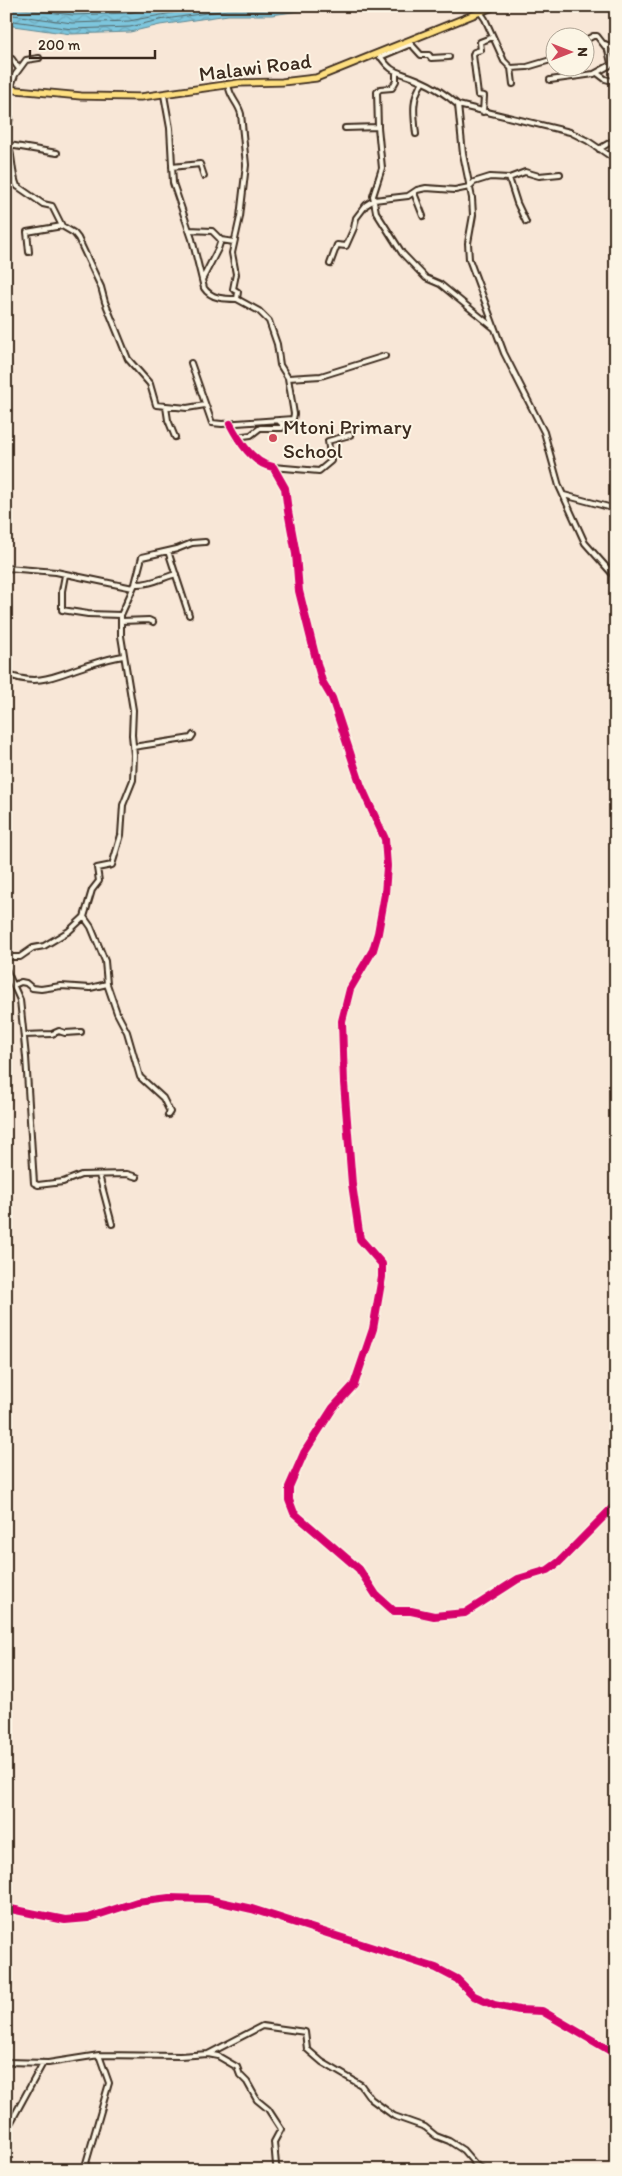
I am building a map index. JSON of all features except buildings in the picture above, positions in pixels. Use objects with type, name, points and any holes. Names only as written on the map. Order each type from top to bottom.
[{"type":"main road","name":"Malawi Road","points":[[7,90],[106,98],[164,95],[228,84],[316,78],[379,55],[478,9],[495,6]]},
{"type":"street","points":[[478,9],[504,61],[511,68],[513,84]]},
{"type":"street","points":[[594,36],[616,50]]},
{"type":"street","points":[[483,112],[484,96],[478,95],[473,55],[474,52],[481,50],[480,42],[493,38]]},
{"type":"street","points":[[449,57],[431,58],[429,54],[421,55],[411,44],[379,55],[386,65],[396,73],[423,82],[449,97],[458,105],[570,132],[616,160]]},
{"type":"street","points":[[550,80],[597,73],[614,63],[605,44]]},
{"type":"street","points":[[6,58],[12,59],[19,69]]},
{"type":"street","points":[[7,90],[26,60],[39,58]]},
{"type":"street","points":[[511,68],[527,67],[544,62]]},
{"type":"street","points":[[396,73],[396,81],[392,88],[380,89],[377,92],[382,168],[373,196],[376,212],[383,225],[410,262],[426,278],[440,284],[495,328]]},
{"type":"street","points":[[597,73],[605,79],[616,82]]},
{"type":"street","points":[[416,134],[415,98],[418,88],[423,82]]},
{"type":"street","points":[[228,84],[229,94],[233,102],[239,107],[241,114],[246,166],[240,217],[232,253],[236,276],[234,289],[238,292],[238,299]]},
{"type":"street","points":[[164,95],[170,128],[173,183],[189,230],[203,278],[204,288],[208,293],[217,298],[238,299],[259,311],[269,321],[277,344],[280,365],[288,378],[293,419],[230,424],[212,423],[191,363]]},
{"type":"street","points":[[458,105],[463,154],[472,198],[473,215],[468,243],[469,259],[504,353],[544,432],[554,464],[555,475],[585,543],[616,578]]},
{"type":"street","points":[[6,110],[10,118],[6,137],[12,151],[12,170],[17,186],[43,204],[52,206],[62,226],[74,233],[82,245],[101,287],[104,302],[128,359],[150,384],[156,405],[186,408],[205,405]]},
{"type":"street","points":[[345,128],[378,127]]},
{"type":"street","points":[[599,149],[616,138]]},
{"type":"street","points":[[10,145],[57,153]]},
{"type":"street","points":[[172,167],[200,164],[204,176]]},
{"type":"street","points":[[330,264],[336,245],[346,246],[356,218],[366,204],[374,200],[400,198],[426,188],[455,190],[469,187],[474,182],[490,177],[509,178],[525,172],[539,176],[560,174]]},
{"type":"street","points":[[509,178],[517,203],[526,222]]},
{"type":"street","points":[[414,192],[423,216]]},
{"type":"street","points":[[29,252],[27,232],[62,226]]},
{"type":"street","points":[[189,230],[212,231],[221,240],[234,242]]},
{"type":"street","points":[[203,278],[221,240]]},
{"type":"street","points":[[288,378],[320,376],[385,356]]},
{"type":"street","points":[[166,407],[168,420],[175,437]]},
{"type":"street","points":[[236,437],[251,435],[260,428],[282,428],[279,420]]},
{"type":"street","points":[[230,424],[236,437],[265,466],[273,467],[319,471],[331,461],[328,441],[350,435]]},
{"type":"street","points":[[273,467],[285,488],[296,554],[299,590],[316,663],[322,681],[332,698],[361,786],[385,839],[387,866],[385,894],[378,933],[373,950],[350,990],[342,1022],[344,1083],[352,1184],[360,1239],[382,1264],[382,1277],[373,1329],[354,1384],[332,1408],[304,1453],[290,1487],[289,1500],[294,1513],[359,1569],[376,1595],[394,1611],[411,1610],[434,1616],[465,1613],[518,1579],[548,1570],[559,1562],[616,1504]]},
{"type":"street","points":[[564,495],[616,509]]},
{"type":"street","points":[[6,957],[20,957],[33,948],[44,946],[69,931],[84,917],[92,890],[99,881],[97,868],[112,865],[121,835],[123,805],[133,780],[133,710],[123,656],[121,615],[134,586],[142,557],[192,543],[205,542]]},
{"type":"street","points":[[168,551],[189,615]]},
{"type":"street","points":[[6,568],[41,570],[134,586],[150,583],[176,574]]},
{"type":"street","points":[[65,575],[62,591],[62,610],[88,614],[121,615]]},
{"type":"street","points":[[121,621],[149,620],[153,622]]},
{"type":"street","points":[[6,674],[29,680],[48,680],[85,666],[123,656]]},
{"type":"street","points":[[133,748],[186,739],[193,735]]},
{"type":"street","points":[[84,917],[91,927],[105,961],[107,984],[117,1013],[127,1032],[140,1077],[162,1098],[170,1112],[168,1115]]},
{"type":"street","points":[[6,969],[20,1000],[34,1183],[38,1185],[63,1182],[81,1175],[127,1174],[137,1177]]},
{"type":"street","points":[[14,985],[21,982],[26,983],[32,988],[41,989],[61,986],[90,988],[107,984]]},
{"type":"street","points":[[24,1035],[52,1034],[59,1031],[65,1034],[81,1032]]},
{"type":"street","points":[[99,1175],[112,1224]]},
{"type":"street","points":[[6,1908],[65,1920],[88,1918],[136,1902],[169,1898],[207,1899],[252,1909],[436,1968],[457,1979],[474,1996],[494,2005],[519,2010],[542,2010],[616,2054]]},
{"type":"street","points":[[208,2054],[262,2026],[305,2032],[307,2049],[322,2062],[362,2085],[371,2099],[394,2116],[425,2126],[436,2136],[449,2141],[463,2150],[476,2165],[485,2170]]},
{"type":"street","points":[[6,2062],[43,2063],[99,2055],[180,2056],[208,2054],[218,2056],[237,2067],[240,2075],[247,2082],[257,2100],[268,2109],[281,2129],[274,2142],[278,2170]]},
{"type":"street","points":[[84,2170],[109,2083],[99,2055]]},
{"type":"street","points":[[6,2131],[43,2063]]},
{"type":"water","points":[[6,6],[332,6],[272,15],[228,15],[160,25],[130,32],[71,34],[6,25]]},
{"type":"cycle path","points":[[230,424],[247,451],[259,461],[273,467],[285,488],[296,554],[299,591],[317,663],[322,681],[332,698],[361,786],[385,839],[387,866],[385,894],[378,933],[373,950],[350,989],[342,1021],[344,1083],[352,1184],[360,1239],[382,1264],[382,1277],[373,1329],[354,1385],[333,1408],[304,1453],[289,1487],[289,1500],[294,1513],[359,1569],[376,1595],[394,1611],[411,1611],[434,1616],[465,1613],[518,1579],[548,1570],[559,1562],[616,1504]]},
{"type":"cycle path","points":[[6,1908],[65,1920],[88,1918],[137,1902],[169,1898],[207,1899],[252,1909],[436,1968],[457,1979],[474,1996],[494,2005],[519,2010],[542,2011],[616,2054]]},
{"type":"place","name":"Mtoni Primary School","points":[[273,438]]}]
